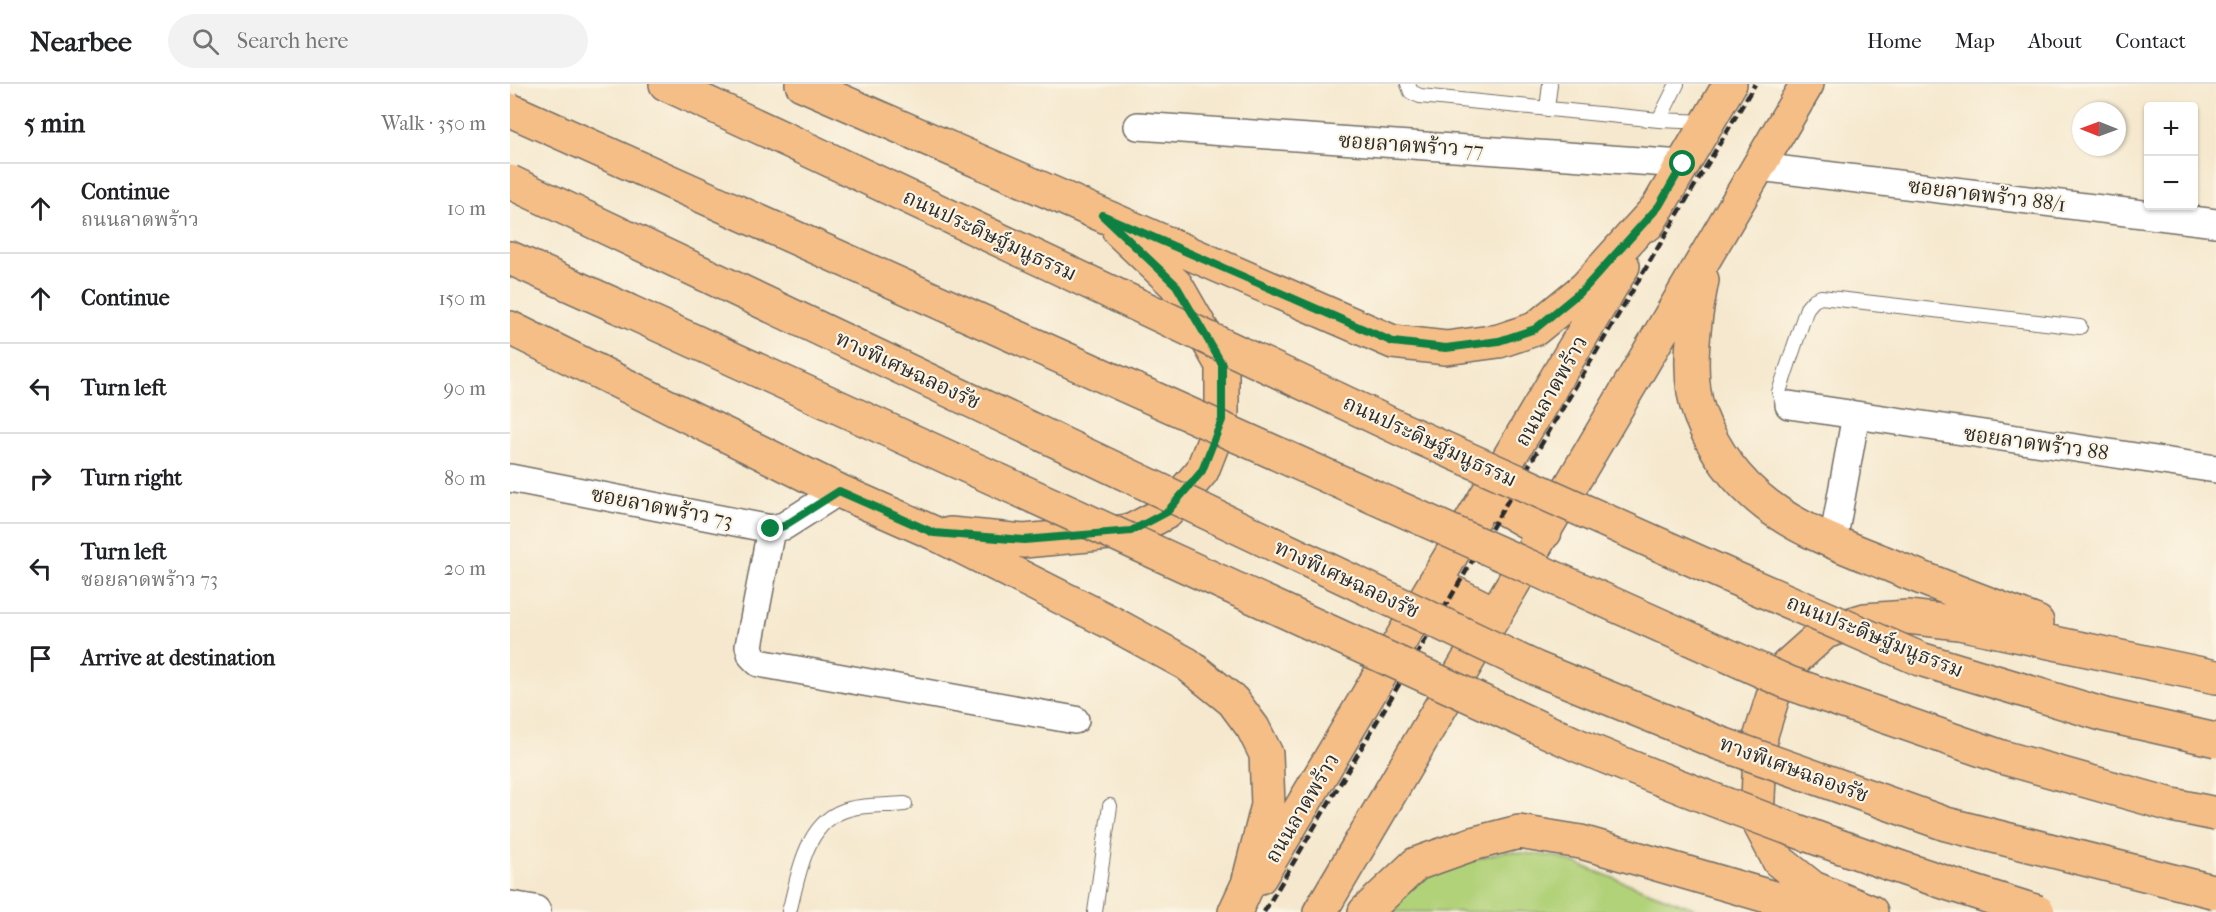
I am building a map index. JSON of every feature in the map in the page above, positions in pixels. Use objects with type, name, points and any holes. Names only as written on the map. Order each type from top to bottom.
[{"type":"main road","name":"ถนนประดิษฐ์มนูธรรม","points":[[666,84],[1405,431],[1920,659],[2105,715],[2216,740]]},
{"type":"main road","points":[[802,84],[1393,342],[1446,348],[1499,341],[1535,329],[1585,288],[1659,206]]},
{"type":"main road","name":"ถนนลาดพร้าว","points":[[1239,912],[1487,498],[1730,84]]},
{"type":"main road","points":[[1320,912],[1807,84]]},
{"type":"main road","points":[[510,110],[1789,683],[2002,757],[2172,805],[2216,814]]},
{"type":"main road","name":"ทางพิเศษฉลองรัช","points":[[510,182],[1545,673],[1719,743],[1946,824],[2216,892]]},
{"type":"main road","points":[[934,533],[1024,540],[1131,531],[1167,512],[1202,471],[1222,420],[1222,364],[1176,285],[1102,215]]},
{"type":"main road","points":[[1708,255],[1695,314],[1692,376],[1699,413],[1717,450],[1730,470],[1750,490],[1768,506],[1833,542],[1990,605],[2146,661]]},
{"type":"main road","points":[[510,258],[1577,745],[1701,796],[1836,846],[2038,912]]},
{"type":"main road","points":[[510,328],[839,491],[934,533],[1112,623],[1177,659],[1233,701],[1253,728],[1266,754],[1268,805],[1248,884],[1235,912]]},
{"type":"main road","points":[[1487,498],[1545,532]]},
{"type":"main road","points":[[1436,584],[1496,614]]},
{"type":"main road","points":[[1871,912],[1813,888],[1779,861],[1757,819],[1761,735],[1775,690],[1787,666],[1825,632],[1865,620],[1908,617],[1959,623],[2216,677]]},
{"type":"main road","points":[[1365,912],[1416,864],[1472,844],[1519,832],[1581,842],[1822,912]]},
{"type":"street","name":"ซอยลาดพร้าว 77","points":[[1138,126],[1683,164]]},
{"type":"street","name":"ซอยลาดพร้าว 88/1","points":[[1759,167],[2216,223]]},
{"type":"street","name":"ซอยลาดพร้าว 88","points":[[1789,405],[2216,469]]},
{"type":"street","points":[[1833,542],[1856,415]]},
{"type":"street","name":"ซอยลาดพร้าว 73","points":[[510,478],[771,529]]},
{"type":"street","points":[[839,491],[784,526],[771,529],[749,646],[752,656],[759,663],[1075,720]]},
{"type":"street","points":[[510,908],[534,912]]},
{"type":"lane","points":[[1408,84],[1411,92],[1420,96],[1707,123]]},
{"type":"lane","points":[[1547,109],[1550,84]]},
{"type":"lane","points":[[1659,120],[1677,84]]},
{"type":"lane","points":[[1789,405],[1782,400],[1779,392],[1807,308],[1814,300],[1821,297],[2080,327]]},
{"type":"lane","points":[[789,912],[802,861],[813,835],[831,816],[849,808],[905,804]]},
{"type":"lane","points":[[1095,912],[1110,806]]},
{"type":"green space","points":[[1506,851],[1558,857],[1704,912],[1392,912],[1392,904],[1410,887],[1445,867]]},
{"type":"railway","points":[[1264,912],[1755,84]]},
{"type":"route","points":[[771,529],[784,526],[839,491],[934,533],[1024,540],[1131,531],[1167,512],[1202,471],[1222,420],[1222,364],[1176,285],[1102,215],[1393,342],[1446,348],[1499,341],[1535,329],[1585,288],[1659,206],[1683,164]]}]
